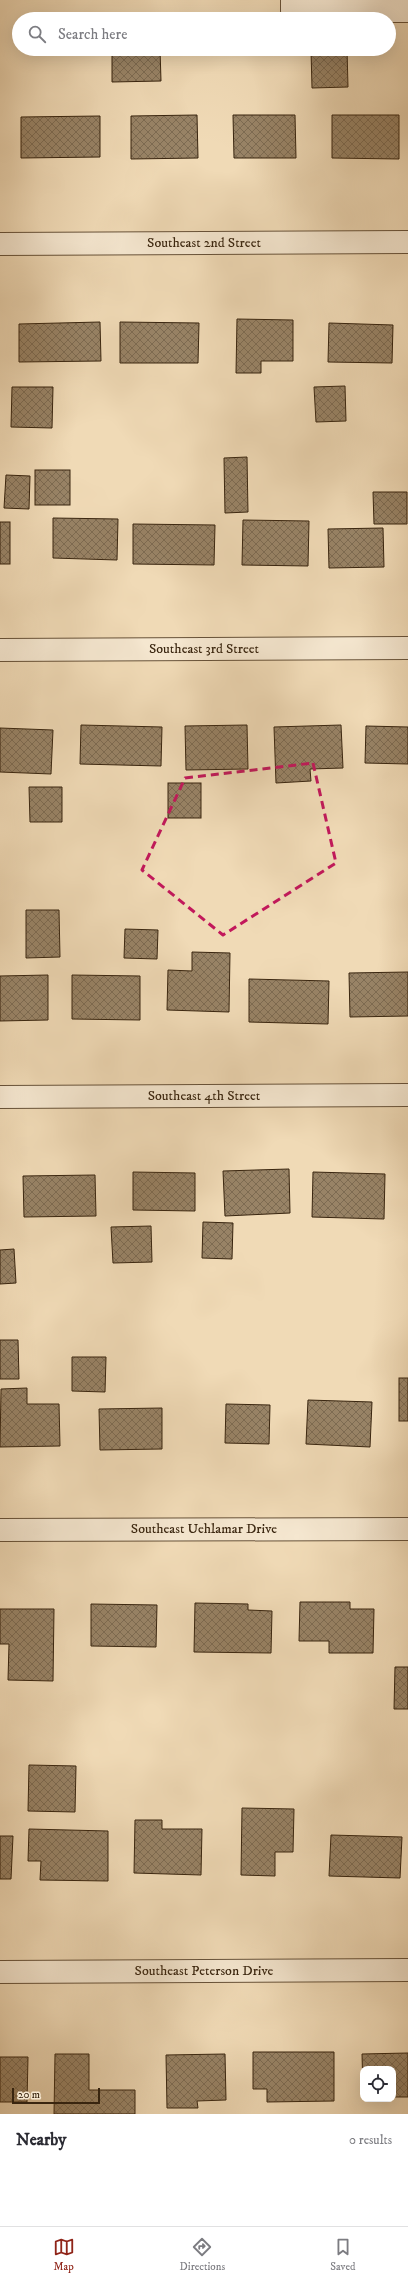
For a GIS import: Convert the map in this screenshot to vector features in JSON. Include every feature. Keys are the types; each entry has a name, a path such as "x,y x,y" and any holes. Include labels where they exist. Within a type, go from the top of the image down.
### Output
{"street":[{"path":"292,0 292,11 408,12"},
{"name":"Southeast 2nd Street","path":"0,244 408,242"},
{"name":"Southeast 3rd Street","path":"0,650 408,648"},
{"name":"Southeast 4th Street","path":"0,1098 408,1095"},
{"name":"Southeast Uehlamar Drive","path":"0,1530 408,1529"},
{"name":"Southeast Peterson Drive","path":"0,1972 408,1970"}],"highlighted area":[{"path":"313,763 336,863 223,935 142,870 185,778"}],"building":[{"path":"112,56 160,56 161,81 112,82"},
{"path":"311,56 347,56 348,87 312,88"},
{"path":"197,115 198,158 131,159 131,116"},
{"path":"233,115 295,115 296,158 234,158"},
{"path":"332,115 399,115 399,159 332,158"},
{"path":"100,116 100,157 21,158 21,117"},
{"path":"237,319 293,320 293,361 261,361 261,373 236,373"},
{"path":"100,322 101,361 19,362 19,324"},
{"path":"120,322 199,323 198,363 120,363"},
{"path":"329,323 393,325 392,363 328,362"},
{"path":"345,386 346,421 316,422 314,387"},
{"path":"12,387 53,387 52,428 11,427"},
{"path":"247,457 248,512 225,513 224,458"},
{"path":"35,470 70,470 70,505 35,505"},
{"path":"6,475 30,476 29,509 4,508"},
{"path":"373,492 407,492 407,524 374,524"},
{"path":"53,518 118,519 117,560 53,558"},
{"path":"243,520 309,521 308,566 242,565"},
{"path":"0,522 10,522 10,564 0,564"},
{"path":"133,524 215,525 214,565 133,564"},
{"path":"383,528 384,567 329,568 328,529"},
{"path":"81,725 162,727 161,766 80,764"},
{"path":"247,725 248,769 186,770 185,726"},
{"path":"341,725 343,768 310,769 311,781 276,783 274,727"},
{"path":"366,726 408,727 408,764 365,763"},
{"path":"0,728 53,730 51,774 0,772"},
{"path":"168,783 201,783 201,818 168,818"},
{"path":"29,787 62,787 62,822 30,822"},
{"path":"26,910 59,910 60,957 26,958"},
{"path":"125,929 158,930 157,959 124,958"},
{"path":"192,952 230,953 229,1012 167,1010 168,970 192,971"},
{"path":"408,972 408,1016 350,1017 349,973"},
{"path":"48,975 48,1020 0,1021 0,976"},
{"path":"72,975 140,976 140,1020 72,1019"},
{"path":"249,979 329,981 328,1024 249,1022"},
{"path":"289,1169 290,1213 225,1216 223,1171"},
{"path":"133,1172 195,1173 195,1211 133,1210"},
{"path":"313,1172 385,1174 384,1219 312,1217"},
{"path":"95,1175 96,1216 24,1217 23,1176"},
{"path":"203,1222 233,1223 232,1259 202,1258"},
{"path":"151,1226 152,1262 113,1263 111,1227"},
{"path":"14,1249 16,1283 0,1284 0,1250"},
{"path":"0,1340 18,1340 19,1379 0,1379"},
{"path":"72,1357 106,1357 105,1392 72,1391"},
{"path":"399,1378 408,1378 408,1421 399,1421"},
{"path":"27,1388 27,1404 59,1404 60,1446 0,1447 1,1389"},
{"path":"308,1400 372,1402 370,1447 306,1444"},
{"path":"226,1404 270,1405 269,1444 225,1443"},
{"path":"162,1408 162,1449 100,1450 99,1409"},
{"path":"300,1602 350,1602 350,1609 374,1609 373,1653 329,1653 329,1641 299,1641"},
{"path":"195,1603 248,1604 248,1610 272,1611 271,1653 194,1652"},
{"path":"91,1604 157,1605 156,1647 91,1646"},
{"path":"0,1609 54,1609 53,1681 8,1680 9,1644 0,1644"},
{"path":"395,1667 408,1667 408,1709 394,1709"},
{"path":"29,1765 76,1766 75,1812 28,1811"},
{"path":"242,1808 294,1809 293,1852 275,1852 275,1876 241,1875"},
{"path":"135,1820 162,1820 162,1829 202,1829 201,1875 134,1873"},
{"path":"29,1829 108,1831 108,1881 40,1880 41,1861 28,1861"},
{"path":"331,1835 402,1837 400,1878 329,1876"},
{"path":"0,1836 13,1836 11,1879 0,1879"},
{"path":"253,2052 334,2052 334,2101 267,2102 267,2089 253,2089"},
{"path":"408,2053 408,2097 396,2097 396,2066 362,2066 362,2054"},
{"path":"55,2054 89,2054 89,2090 135,2090 135,2114 54,2114"},
{"path":"225,2054 226,2100 197,2101 198,2108 167,2108 166,2055"},
{"path":"0,2057 28,2057 27,2102 0,2102"}]}
